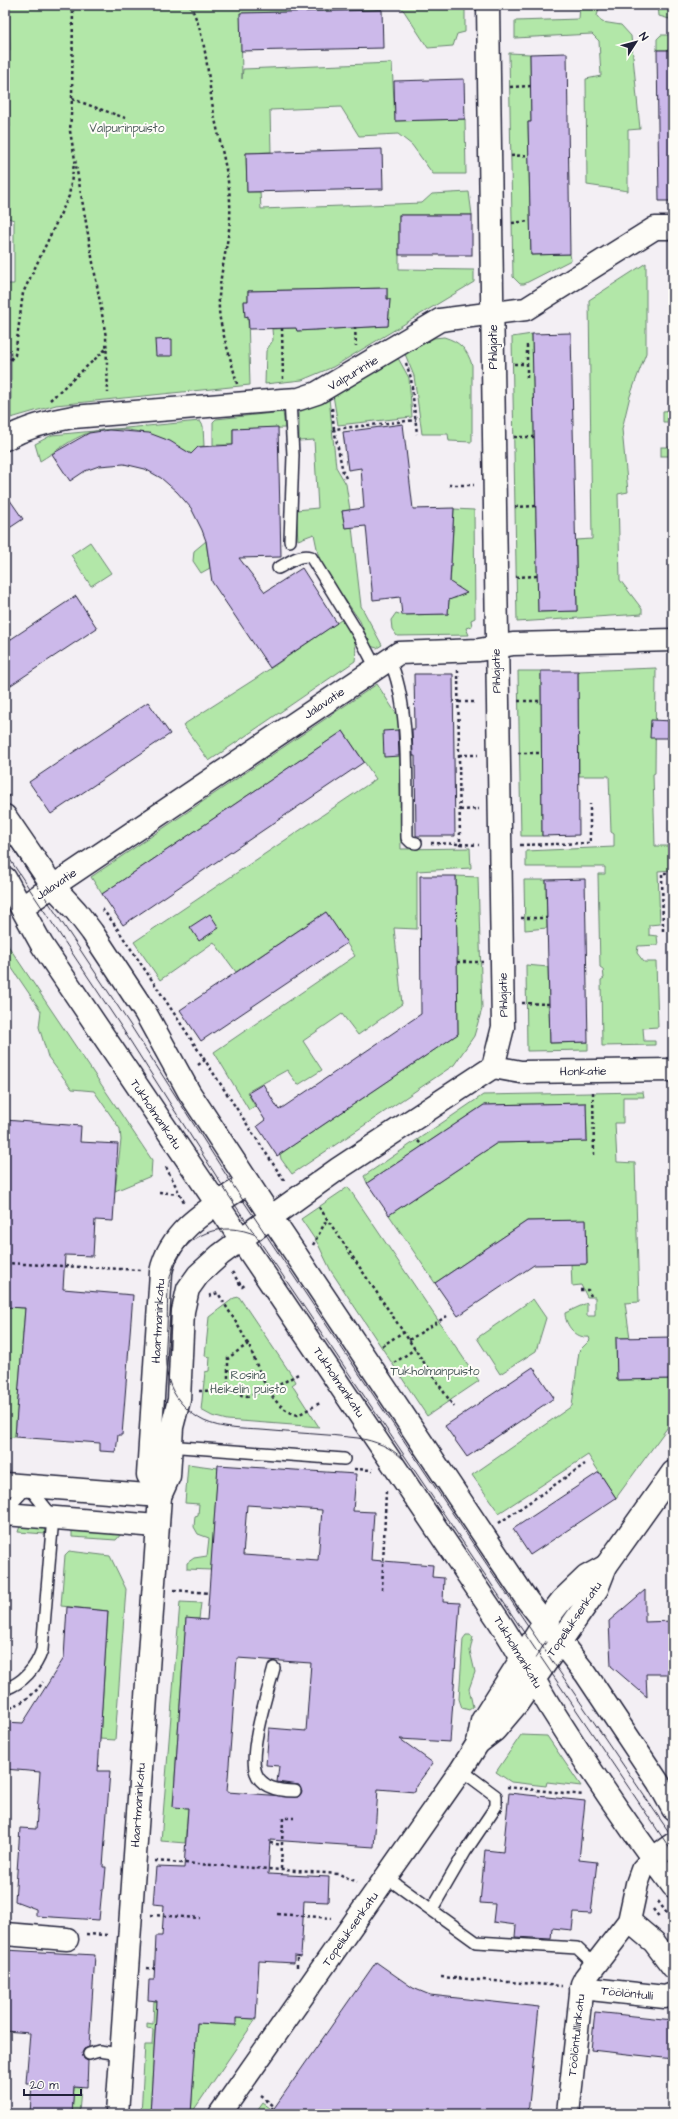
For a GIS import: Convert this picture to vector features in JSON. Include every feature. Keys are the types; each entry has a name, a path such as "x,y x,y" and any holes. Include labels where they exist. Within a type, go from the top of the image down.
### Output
{"main road":[{"name":"Pihlajatie","path":"488,5 496,647 504,1027 493,1067"},
{"name":"Valpurintie","path":"5,439 23,429 41,423 74,417 287,393 323,391 440,320 526,310 664,228"},
{"name":"Jalavatie","path":"22,907 399,653 479,650 512,644 673,640"},
{"path":"5,816 53,886 76,911 88,927 145,1012 190,1092 248,1183 544,1624 586,1674 658,1782 673,1808"},
{"name":"Tukholmankatu","path":"5,878 42,945 522,1656 550,1705 652,1859 673,1886"},
{"name":"Honkatie","path":"493,1067 521,1072 673,1070"},
{"path":"271,1217 332,1174 493,1067"},
{"name":"Haartmaninkatu","path":"160,1496 148,1475 161,1272 167,1251 182,1231 217,1204 248,1183"},
{"name":"Haartmaninkatu","path":"117,2114 157,1526 160,1496 169,1476 172,1427 179,1400 183,1311 188,1289 200,1273 241,1239 271,1217"},
{"name":"Topeliuksenkatu","path":"220,2114 461,1770 478,1743 495,1730 509,1714 560,1642 597,1589 606,1566 673,1472"},
{"path":"5,1484 160,1496"},
{"path":"5,1514 157,1526"},
{"name":"Topeliuksenkatu","path":"478,1743 482,1721 522,1656 544,1624 562,1600 586,1577 606,1566"},
{"name":"Töölöntullinkatu","path":"568,2114 581,1988 585,1978 629,1921 642,1870 652,1859 673,1844"},
{"path":"629,1921 654,1942 673,1968"},
{"path":"5,1934 67,1939"},
{"name":"Töölöntulli","path":"581,1988 665,1997 673,1994"}],"lane":[{"path":"287,393 293,455 290,541"},
{"path":"278,568 301,557 311,557 357,632 383,664 394,669 401,694 406,762 406,838 411,842 416,843"},
{"path":"150,1445 344,1459"},
{"path":"5,1511 28,1486 53,1517 42,1650 35,1667 14,1686 5,1689"},
{"path":"274,1668 258,1731 254,1763 256,1775 266,1785 279,1791 295,1791"},
{"path":"432,1910 465,1852 496,1806 496,1796 461,1770"},
{"path":"386,1877 476,1942 577,1948 595,1965"},
{"path":"89,2054 98,2051 120,2054"}],"path":[{"path":"74,5 70,130 74,161 93,261 106,349 109,396"},
{"path":"190,5 196,17 206,51 214,112 230,190 230,220 224,260 220,318 238,390"},
{"path":"505,87 530,86"},
{"path":"72,100 128,119"},
{"path":"506,157 529,155"},
{"path":"6,364 15,355 23,293 69,196 74,161"},
{"path":"507,223 530,221"},
{"path":"355,327 356,348"},
{"path":"282,328 287,393"},
{"path":"527,345 527,380"},
{"path":"46,403 106,349"},
{"path":"403,358 411,378 417,434"},
{"path":"333,417 334,429 346,478"},
{"path":"334,429 416,420"},
{"path":"510,437 534,437"},
{"path":"449,485 477,485"},
{"path":"511,508 536,506"},
{"path":"519,577 537,576"},
{"path":"451,670 458,670 460,844"},
{"path":"513,701 541,700"},
{"path":"459,702 480,702"},
{"path":"514,752 542,753"},
{"path":"459,755 480,755"},
{"path":"516,845 590,843 590,804"},
{"path":"460,810 481,809"},
{"path":"416,843 481,845"},
{"path":"663,931 662,873 673,873"},
{"path":"518,918 547,918"},
{"path":"457,962 484,962"},
{"path":"521,1004 549,1004"},
{"path":"198,1065 205,1060"},
{"path":"593,1089 594,1155"},
{"path":"159,1192 178,1194"},
{"path":"317,1203 454,1407"},
{"path":"312,1246 327,1219"},
{"path":"5,1263 161,1272"},
{"path":"237,1279 242,1287"},
{"path":"580,1290 588,1290 591,1296"},
{"path":"218,1293 248,1344 267,1389 276,1401 292,1413 303,1414 320,1403"},
{"path":"409,1340 447,1316"},
{"path":"376,1349 403,1332"},
{"path":"228,1390 228,1358 248,1344"},
{"path":"388,1367 415,1349"},
{"path":"198,1391 228,1390 248,1396 286,1382 300,1373"},
{"path":"496,1526 585,1464"},
{"path":"382,1590 386,1486"},
{"path":"174,1590 209,1593"},
{"path":"517,1788 585,1795"},
{"path":"280,1869 283,1818 294,1818"},
{"path":"270,1844 282,1844"},
{"path":"153,1861 339,1874 357,1882"},
{"path":"657,1900 673,1922 667,1927"},
{"path":"277,1914 332,1918"},
{"path":"150,1915 200,1918"},
{"path":"98,1935 107,1935"},
{"path":"296,1968 297,1956"},
{"path":"147,1968 154,1969"},
{"path":"440,1976 581,1988"},
{"path":"260,2096 274,2106 268,2114"}],"green space":[{"name":"Valpurinpuisto","path":"9,5 365,5 382,10 241,13 242,79 243,69 392,63 395,121 465,119 466,174 433,174 412,145 398,134 359,136 341,107 270,110 271,152 246,153 247,192 260,192 261,209 422,203 432,194 469,192 472,215 399,215 399,269 474,270 474,282 333,367 302,380 265,384 266,351 273,340 272,329 296,328 297,331 388,326 390,299 387,299 387,288 248,291 248,301 244,302 245,316 248,316 250,385 56,405 11,418 11,351 5,350 5,284 14,284 14,220 5,217 5,128 10,127 9,90 5,90 5,52 10,51"},
{"path":"398,5 465,5 465,32 457,34 453,46 428,48 404,11"},
{"path":"580,5 600,5 597,16 602,22 621,25 631,36 640,129 628,130 628,191 587,185 586,79 601,76 599,41 592,34 515,38 515,21 579,19"},
{"path":"658,5 673,5 673,20 659,16"},
{"path":"661,35 673,35 673,50 657,50 657,39"},
{"path":"509,53 530,54 531,122 528,122 531,255 570,254 571,260 524,284 520,284 513,277"},
{"path":"646,263 646,353 630,396 622,429 628,492 618,494 620,580 642,609 642,614 517,622 512,337 532,334 538,612 577,611 576,540 592,539 589,300"},
{"path":"444,337 459,344 465,350 472,365 472,442 449,441 448,434 422,434 414,376 405,354 434,338"},
{"path":"398,358 409,378 412,417 338,425 333,395"},
{"path":"329,398 336,467 346,484 350,510 342,511 345,528 352,527 361,606 382,645 377,648 370,646 360,621 324,569 319,558 314,534 298,540 296,510 318,508 314,440 299,441 299,412 300,410"},
{"path":"673,410 673,422 663,422 663,411"},
{"path":"283,412 285,428 233,429 233,445 213,445 213,422 216,419"},
{"path":"200,421 203,426 204,446 198,447 191,454 179,447 155,437 128,430 112,429"},
{"path":"99,431 88,433 75,439 40,461 35,444 52,435"},
{"path":"661,447 673,447 673,456 661,456"},
{"path":"454,509 474,510 475,618 471,620 472,626 466,628 469,635 397,636 392,629 391,620 396,613 402,615 448,614 449,598 456,598 460,595 459,587 450,586"},
{"path":"206,541 210,568 201,573 193,561 194,551"},
{"path":"90,542 111,573 91,586 71,555"},
{"path":"341,620 346,623 354,638 356,649 355,661 209,761 183,725 255,679"},
{"path":"656,668 655,773 653,774 655,846 673,846 673,870 658,871 660,924 649,925 649,935 657,936 658,945 638,946 637,953 644,962 656,962 658,1027 643,1028 644,1041 655,1041 655,1045 602,1046 601,980 604,978 603,969 600,967 598,874 605,874 605,867 526,867 526,851 614,847 614,834 611,832 609,776 579,776 578,671"},
{"path":"518,671 541,671 542,836 521,836"},
{"path":"377,684 399,718 401,849 470,848 471,868 417,871 417,929 394,928 402,1004 358,1035 342,1014 303,1041 322,1070 298,1085 287,1070 247,1092 255,1106 249,1110 214,1052 355,956 326,912 236,972 214,942 160,980 134,942 376,779 343,731 102,894 91,877"},
{"path":"456,876 478,877 482,1009 474,1036 454,1065 292,1174 281,1159 280,1154 458,1034"},
{"path":"524,880 546,880 547,928 525,930"},
{"path":"5,941 152,1160 151,1176 115,1191 121,1140 120,1129 94,1091 72,1089 48,1057 39,1027 41,1011 5,958"},
{"path":"526,965 548,967 550,1043 588,1042 588,1050 527,1051"},
{"path":"643,1092 644,1097 623,1097 623,1123 615,1123 617,1162 635,1163 639,1302 625,1303 630,1338 616,1338 617,1380 673,1379 673,1420 616,1498 588,1455 499,1513 472,1475 572,1406 579,1351 590,1340 589,1337 580,1336 572,1330 565,1318 565,1313 587,1303 587,1316 595,1316 595,1297 587,1297 581,1285 572,1286 571,1264 587,1264 586,1221 527,1221 435,1283 389,1215 497,1143 587,1141 586,1103 484,1105 367,1183 364,1176 483,1095"},
{"name":"Tukholmanpuisto","path":"348,1187 479,1381 427,1416 331,1271 318,1244 301,1219"},
{"name":"Rosina Heikelin puisto","path":"239,1297 295,1380 296,1382 292,1385 319,1427 227,1420 212,1416 201,1410 205,1372 209,1371 210,1357 205,1356 209,1317 234,1298"},
{"path":"533,1299 546,1318 536,1351 500,1374 477,1338"},
{"path":"5,1307 25,1308 15,1437 5,1438"},
{"path":"188,1464 218,1468 211,1570 187,1569 187,1563 194,1558 207,1556 209,1538 198,1534 194,1527 195,1516 198,1515 199,1504 185,1503"},
{"path":"20,1526 44,1528 45,1534 18,1532"},
{"path":"72,1530 122,1533 116,1540 72,1537"},
{"path":"69,1551 110,1556 126,1589 115,1740 100,1739 108,1611 61,1606 65,1555"},
{"path":"180,1602 201,1603 199,1619 186,1619 173,1806 188,1808 185,1843 161,1841"},
{"path":"466,1635 473,1637 470,1651 475,1672 469,1689 473,1707 469,1710 462,1708 459,1699 463,1639"},
{"path":"521,1735 547,1736 581,1786 547,1782 546,1786 511,1782 496,1772"},
{"path":"154,2001 157,2001 150,2114 141,2114 145,2045 152,2045 153,2029 147,2028 147,2023 153,2024"},
{"path":"236,2018 256,2019 191,2114 197,2023 235,2025"},
{"path":"74,2086 81,2087 79,2114 72,2114"},
{"path":"263,2103 270,2108 266,2114 255,2114"}],"building":[{"path":"382,10 383,48 241,51 240,13"},
{"path":"657,50 673,50 673,201 659,201"},
{"path":"567,53 570,254 531,255 528,122 531,122 530,54"},
{"path":"464,79 465,119 395,121 394,81"},
{"path":"382,149 383,189 247,192 246,153"},
{"path":"399,215 472,215 472,255 399,255"},
{"path":"387,288 387,299 390,299 388,326 297,331 296,328 249,329 248,316 245,317 244,301 248,301 248,291"},
{"path":"571,333 577,611 538,612 532,334"},
{"path":"172,339 172,356 156,356 155,340"},
{"path":"403,424 413,509 454,508 450,582 467,593 449,600 448,614 402,615 400,597 373,600 366,526 345,528 342,511 364,508 361,468 348,470 343,432"},
{"path":"278,427 281,557 239,558 265,592 302,568 337,623 270,668 212,582 206,541 202,530 191,508 177,492 161,478 145,469 124,464 99,466 85,471 70,481 52,454 89,433 109,430 149,433 170,441 191,454 198,447 233,445 233,429"},
{"path":"5,493 23,519 5,531"},
{"path":"76,596 97,628 5,689 5,643"},
{"path":"541,671 578,671 579,835 542,836"},
{"path":"414,674 453,674 455,836 416,836 415,756 413,756 412,729 415,729"},
{"path":"148,702 170,734 51,814 29,782"},
{"path":"651,720 673,721 673,738 650,738"},
{"path":"398,730 399,756 384,757 383,731"},
{"path":"343,731 364,762 123,925 102,894"},
{"path":"420,876 456,876 458,1034 277,1156 257,1126 265,1120 248,1093 263,1084 279,1110 421,1014"},
{"path":"585,879 588,1042 550,1043 546,880"},
{"path":"326,912 347,943 201,1041 180,1010"},
{"path":"210,914 219,928 199,941 190,927"},
{"path":"586,1103 587,1141 497,1143 389,1215 367,1183 484,1105"},
{"path":"5,1120 81,1126 80,1142 118,1144 113,1221 95,1220 93,1256 65,1255 63,1289 133,1295 122,1435 118,1435 116,1452 100,1451 100,1443 15,1437 25,1308 5,1307"},
{"path":"586,1220 587,1264 534,1265 458,1316 435,1283 527,1221"},
{"path":"673,1337 673,1379 617,1380 616,1338"},
{"path":"533,1367 554,1398 467,1457 445,1426"},
{"path":"218,1465 356,1474 353,1511 374,1512 371,1560 433,1565 432,1577 444,1578 443,1602 460,1603 450,1742 400,1739 433,1763 416,1786 415,1792 378,1789 374,1847 270,1840 268,1874 329,1877 328,1902 304,1901 301,1957 294,1956 294,1963 259,1961 256,2019 236,2018 236,2025 197,2023 191,2114 150,2114 157,2001 148,2000 149,1980 154,1980 156,1936 162,1936 164,1905 153,1904 156,1867 184,1868 188,1808 173,1807 186,1618 207,1620","holes":["247,1505 322,1510 318,1560 243,1555","237,1658 311,1663 306,1731 269,1728 266,1765 279,1766 277,1782 299,1785 302,1792 298,1797 227,1792"]},
{"path":"599,1472 616,1498 530,1555 513,1529"},
{"path":"645,1590 645,1622 673,1621 673,1674 646,1674 647,1697 611,1666 609,1621"},
{"path":"67,1607 108,1611 98,1771 110,1771 103,1867 106,1867 99,1920 36,1916 36,1909 15,1901 20,1828 36,1829 40,1772 5,1769 5,1722 23,1723 64,1658"},
{"path":"509,1793 585,1801 579,1860 597,1862 591,1914 574,1913 572,1930 552,1928 551,1939 515,1937 516,1925 493,1922 495,1904 480,1903 485,1850 503,1852"},
{"path":"5,1950 95,1955 89,2047 84,2049 82,2053 84,2059 88,2061 87,2087 74,2086 72,2114 30,2114 32,2083 26,2083 30,2033 5,2031"},
{"path":"376,1962 413,1988 430,1995 539,2007 528,2114 270,2114"},
{"path":"595,2012 673,2020 673,2059 591,2050"}],"tram line":[{"path":"5,837 129,1023 230,1181 516,1608 673,1838"},
{"path":"5,852 122,1028 229,1196 673,1853"},
{"path":"256,1235 231,1229 206,1233 195,1239 178,1257 172,1270 169,1284 166,1357 168,1380 177,1397 184,1407 194,1415 204,1421 218,1426 358,1438 382,1445 403,1459"}]}
